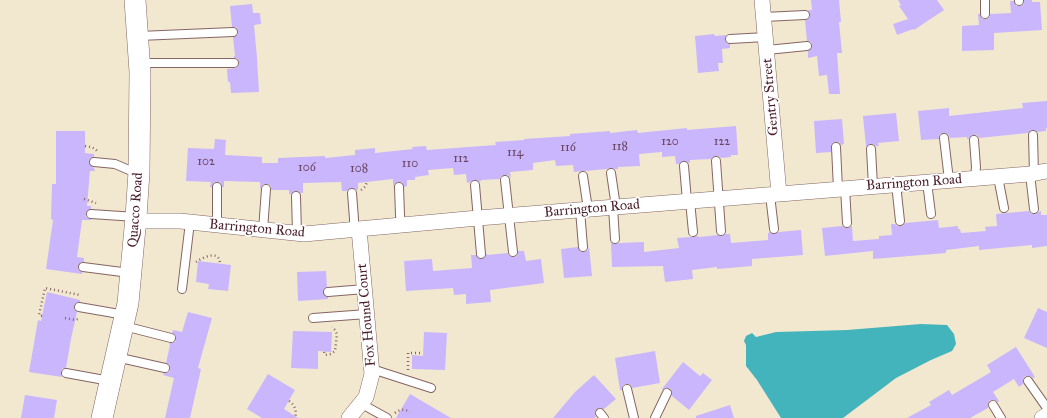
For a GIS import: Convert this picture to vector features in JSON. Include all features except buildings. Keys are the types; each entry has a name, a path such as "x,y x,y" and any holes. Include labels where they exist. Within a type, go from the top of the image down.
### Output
{"street":[{"name":"Quacco Road","path":"102,418 128,303 136,219 139,170 140,63 135,0"},
{"name":"Gentry Street","path":"762,0 766,43 774,194"},
{"name":"Barrington Road","path":"136,219 190,222 304,234 478,218 1037,173"},
{"name":"Fox Hound Court","path":"349,418 366,396 372,374 365,289 356,229"},
{"path":"1042,418 1047,415"}],"lane":[{"path":"985,0 985,14"},
{"path":"764,16 805,15"},
{"path":"138,36 233,32"},
{"path":"730,39 807,46"},
{"path":"140,63 234,63"},
{"path":"1033,134 1037,173 1034,209"},
{"path":"944,138 949,180"},
{"path":"974,140 976,167 975,178"},
{"path":"836,146 847,223"},
{"path":"871,149 873,186"},
{"path":"716,161 721,231"},
{"path":"94,162 115,164 129,170 139,170"},
{"path":"684,166 693,232"},
{"path":"611,173 615,239"},
{"path":"583,176 583,247"},
{"path":"998,177 1004,208"},
{"path":"506,180 513,252"},
{"path":"927,182 931,214"},
{"path":"896,184 900,221"},
{"path":"475,185 481,254"},
{"path":"217,187 217,225"},
{"path":"399,187 401,225"},
{"path":"263,230 266,189"},
{"path":"352,193 356,229"},
{"path":"774,194 774,229"},
{"path":"296,196 297,233"},
{"path":"91,214 136,219"},
{"path":"182,289 190,222"},
{"path":"83,267 131,273"},
{"path":"328,292 365,289"},
{"path":"80,307 124,320 171,338"},
{"path":"313,318 367,314"},
{"path":"116,357 165,368"},
{"path":"372,369 431,388"},
{"path":"66,373 111,381"},
{"path":"1028,381 1047,408"},
{"path":"627,389 634,418"},
{"path":"655,418 667,392"},
{"path":"360,404 387,418"},
{"path":"992,405 1001,418"}],"path":[{"path":"185,267 191,266 201,259 213,255 217,256 220,263"},
{"path":"42,316 39,315 45,288 85,296 80,307"},
{"path":"324,352 325,355 331,354 335,351 337,334 332,326 331,316"},
{"path":"408,381 408,353 423,353"},
{"path":"289,401 296,409 295,418"},
{"path":"392,418 396,412 401,409 410,412"}],"water":[{"path":"921,324 947,325 954,334 956,344 952,351 896,378 843,418 781,418 757,380 746,366 746,345 744,341 746,336 752,333 756,337 776,332 847,330"}]}
